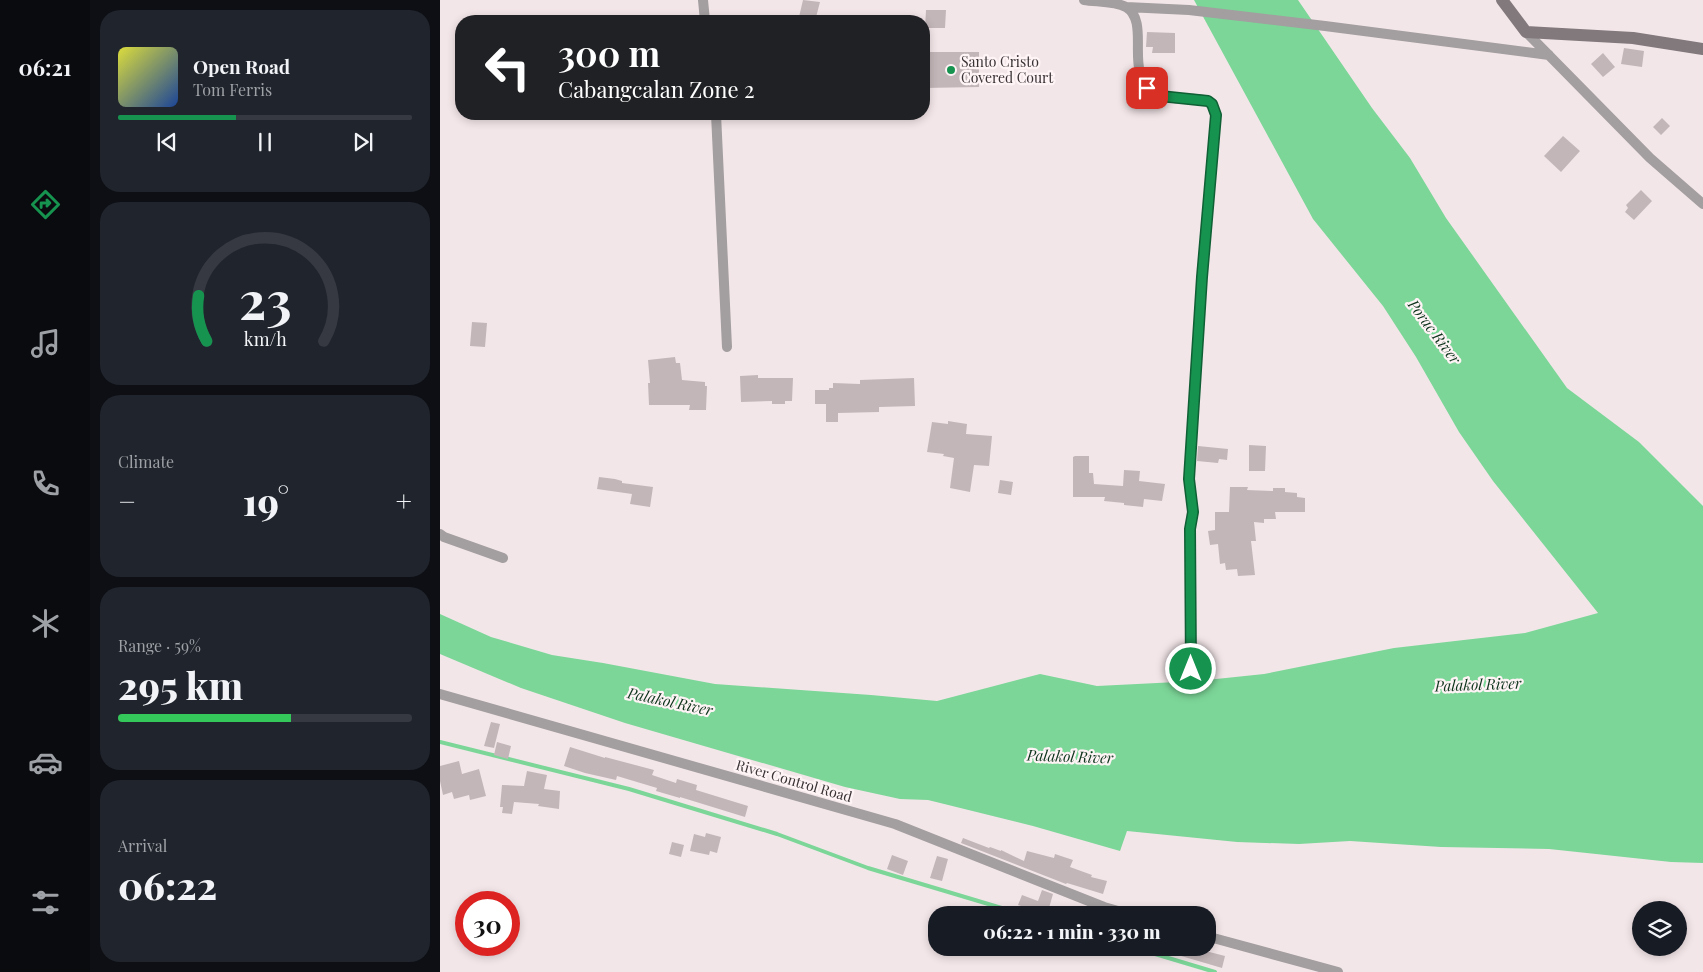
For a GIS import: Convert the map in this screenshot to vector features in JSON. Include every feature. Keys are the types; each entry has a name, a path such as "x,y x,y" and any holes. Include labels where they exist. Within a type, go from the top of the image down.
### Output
{"street":[{"path":"703,0 704,15"},
{"path":"1084,0 1126,7 1189,10 1325,26 1549,55"},
{"path":"1502,0 1526,32 1650,158 1703,204"},
{"path":"1126,7 1134,15 1137,24 1136,50 1139,68 1147,88 1160,96 1208,101 1212,104 1216,115 1202,277 1189,479 1193,512 1190,529 1191,669"},
{"path":"1526,32 1633,38 1703,49"},
{"path":"716,120 727,346"},
{"path":"440,534 504,558"},
{"name":"River Control Road","path":"440,694 895,824 1101,906"},
{"path":"1216,939 1338,972"}],"water":[{"path":"1194,0 1298,0 1372,108 1410,158 1446,218 1567,388 1639,442 1703,506 1703,863 1671,862 1549,849 1441,847 1350,841 1299,844 1237,842 1127,831 1120,851 1033,826 928,800 900,799 845,787 625,723 521,688 440,654 440,614 491,637 552,655 715,684 937,701 1040,674 1097,686 1197,681 1264,674 1394,648 1525,633 1598,613 1493,481 1459,432 1416,357 1383,306 1313,219"}],"building":[{"path":"803,0 820,2 817,15 799,15"},
{"path":"926,10 946,10 945,28 930,28 930,15 926,15"},
{"path":"1147,32 1175,33 1175,53 1152,53 1153,47 1146,47"},
{"path":"1624,48 1644,51 1642,67 1621,64"},
{"name":"Santo Cristo Covered Court","path":"930,52 979,52 979,87 930,88"},
{"path":"1603,53 1615,67 1603,77 1591,64"},
{"path":"1662,118 1670,126 1661,135 1653,127"},
{"path":"1563,136 1580,151 1561,172 1544,156"},
{"path":"1641,190 1652,201 1634,220 1625,212 1628,208 1626,205"},
{"path":"472,322 487,323 485,347 470,346"},
{"path":"675,357 676,363 680,363 682,380 705,382 705,386 707,386 706,410 689,410 690,405 649,405 648,360"},
{"path":"758,375 758,378 793,378 792,401 785,401 785,404 772,404 772,401 741,402 740,376"},
{"path":"914,378 915,406 879,407 879,412 838,413 838,422 826,422 826,404 815,404 815,390 829,390 829,388 833,388 833,383 860,384 860,380"},
{"path":"948,421 967,424 966,434 992,436 989,466 974,465 970,492 950,488 954,458 943,456 944,454 927,452 932,422 948,424"},
{"path":"1249,445 1266,446 1265,471 1249,471"},
{"path":"1198,446 1228,449 1227,460 1219,459 1218,463 1197,461"},
{"path":"1089,456 1089,473 1093,473 1094,484 1123,486 1124,470 1140,471 1139,481 1165,484 1162,501 1144,499 1143,507 1104,501 1105,497 1073,497 1073,457"},
{"path":"599,477 615,479 622,481 622,483 653,487 650,507 630,504 632,494 597,489"},
{"path":"1000,480 1013,482 1011,495 998,493"},
{"path":"1230,487 1248,487 1247,490 1273,491 1273,488 1285,488 1285,492 1297,493 1297,497 1305,498 1305,512 1275,512 1276,519 1264,519 1264,523 1254,522 1256,541 1251,541 1255,575 1238,576 1237,569 1226,570 1225,563 1220,564 1218,544 1210,545 1208,531 1215,530 1215,512 1229,512"},
{"path":"491,722 500,724 494,748 484,746"},
{"path":"497,742 511,746 508,759 494,755"},
{"path":"570,747 654,770 652,775 676,783 677,779 697,785 696,790 748,806 745,817 656,791 657,788 617,776 616,780 564,766"},
{"path":"459,761 462,774 479,769 486,796 470,800 469,795 454,799 452,792 443,795 440,781 440,766"},
{"path":"527,771 547,775 544,789 560,791 559,809 538,806 539,804 514,802 512,814 502,813 503,807 500,807 502,785 524,786"},
{"path":"706,833 721,837 717,853 710,851 709,855 690,851 694,834 705,837"},
{"path":"963,838 989,848 1001,850 1024,861 1027,851 1054,858 1055,854 1073,860 1070,867 1092,875 1091,877 1107,881 1103,894 1066,884 961,843"},
{"path":"672,842 684,845 681,857 669,854"},
{"path":"892,855 908,861 903,875 887,869"},
{"path":"937,856 948,859 942,881 930,878"},
{"path":"1042,890 1053,894 1050,906 1018,905 1022,895 1038,901"},
{"path":"1216,954 1225,956 1222,968 1181,956 1216,956"}],"waterway":[{"path":"440,742 629,789 777,834 868,868 995,906"},
{"path":"1162,956 1215,972"}],"place":[{"name":"Santo Cristo Covered Court","path":"951,70"}],"route":[{"path":"1147,88 1160,96 1208,101 1212,104 1216,115 1202,277 1189,479 1193,512 1190,529 1191,669"}],"water label":[{"name":"Porac River","path":"1434,332"},
{"name":"Palakol River","path":"1478,685"},
{"name":"Palakol River","path":"670,702"},
{"name":"Palakol River","path":"1070,757"}]}
